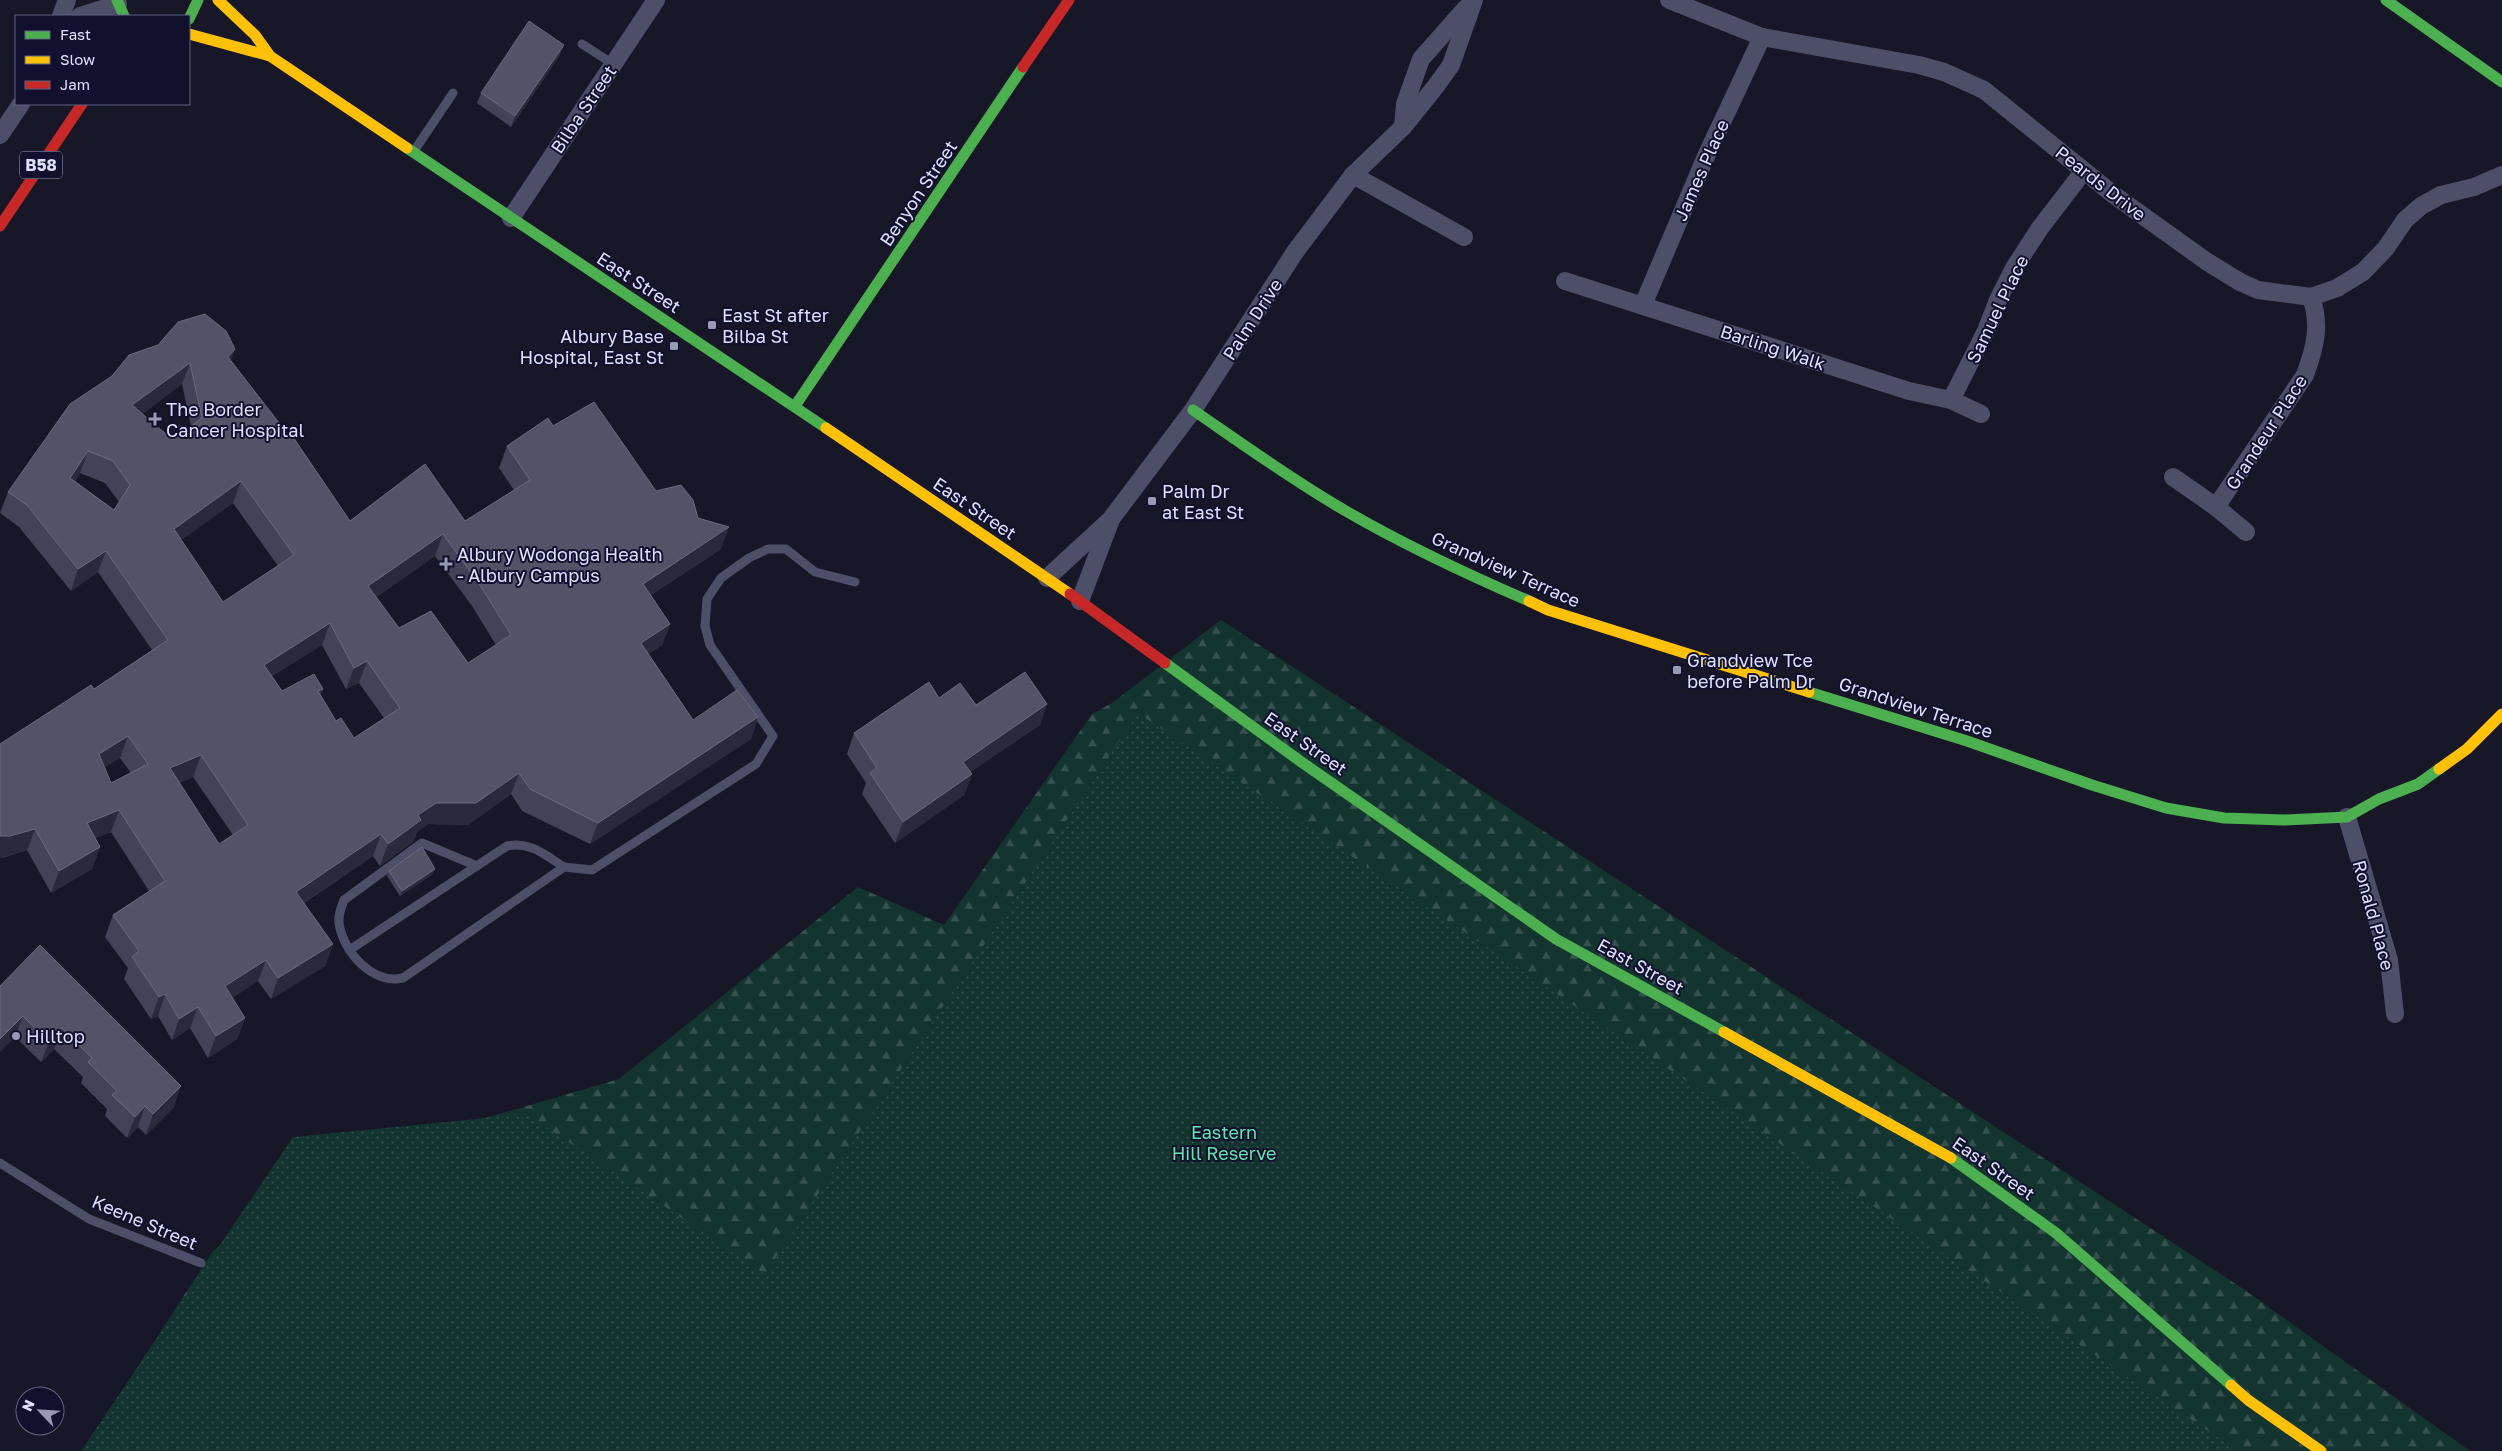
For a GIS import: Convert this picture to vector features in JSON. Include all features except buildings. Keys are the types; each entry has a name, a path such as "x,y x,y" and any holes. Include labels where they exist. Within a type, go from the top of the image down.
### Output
{"main road":[{"path":"190,18 198,0"},
{"name":"East Street","path":"218,0 255,35 270,56"},
{"name":"Benyon Street","path":"795,406 1070,0"},
{"path":"2386,0 2502,82"},
{"name":"East Street","path":"190,34 270,56 412,153 795,406 1080,600 1300,761 1556,939 1948,1156 2056,1233 2248,1400 2321,1451"},
{"name":"B58","path":"0,226 81,105"},
{"name":"Grandview Terrace","path":"1193,410 1311,490 1370,524 1488,584 1548,610 1967,741 2092,785 2166,808 2224,818 2284,820 2347,816 2379,799 2418,784 2467,749 2502,714"}],"street":[{"path":"61,15 67,0"},
{"name":"Bilba Street","path":"510,218 656,0"},
{"name":"Palm Drive","path":"1047,578 1111,519 1193,410 1295,252 1353,174 1402,127 1451,65 1473,0"},
{"name":"Palm Drive","path":"1402,127 1405,104 1421,59 1437,38 1457,21 1473,0"},
{"name":"Peards Drive","path":"1669,0 1762,36 1919,65 1958,77 1999,100 2083,172 2206,261 2240,282 2258,290 2311,297 2337,288 2363,272 2386,248 2405,220 2421,206 2441,195 2474,187 2502,175"},
{"path":"84,15 118,7"},
{"name":"James Place","path":"1642,305 1707,154 1762,36"},
{"path":"0,135 21,105"},
{"name":"Samuel Place","path":"1951,400 1986,331 1998,300 2014,268 2040,228 2083,172"},
{"path":"1353,174 1464,236"},
{"name":"Barling Walk","path":"1564,281 1909,391 1951,400 1981,414"},
{"name":"Grandeur Place","path":"2216,507 2305,375 2313,353 2317,332 2316,311 2311,297"},
{"name":"Grandeur Place","path":"2173,477 2216,507 2246,532"},
{"name":"Palm Drive","path":"1080,600 1111,519"},
{"name":"Ronald Place","path":"2347,816 2389,960 2395,1014"}],"lane":[{"path":"582,44 613,64"},
{"path":"412,153 452,93"},
{"path":"351,949 507,846 518,844 533,847 564,867 592,870 756,764 773,736 710,645 705,626 707,599 721,578 749,558 768,549 781,548 791,552 815,572 855,582"},
{"path":"477,866 422,844 344,900 339,922 351,949 363,966 370,972 393,980 403,978 564,867"},
{"name":"Keene Street","path":"0,1163 89,1219 201,1263"}],"green space":[{"name":"Eastern Hill Reserve","path":"1221,620 2239,1286 2470,1451 83,1451 213,1251 311,1169 619,1079 858,887 944,925 1092,714 1112,703"},
{"name":"Eastern Hill Reserve","path":"1138,713 2238,1451 81,1451 293,1137 527,1114 765,1274"}],"traffic: fast":[{"path":"117,0 124,15"},
{"path":"190,17 198,0"},
{"path":"2386,0 2502,82"},
{"path":"795,406 1023,67"},
{"path":"407,148 826,428"},
{"path":"1193,410 1301,484 1339,507 1432,557 1529,601"},
{"path":"1165,663 1300,761 1556,939 1724,1032"},
{"path":"1809,692 1967,741 2092,785 2166,808 2224,818 2284,820 2347,817 2379,799 2418,784 2439,769"},
{"path":"1951,1158 2056,1233 2231,1385"}],"traffic: slow":[{"path":"218,0 255,35 270,56 407,148"},
{"path":"190,34 270,56"},
{"path":"826,428 1070,594"},
{"path":"1529,601 1548,610 1809,692"},
{"path":"2439,769 2467,749 2502,714"},
{"path":"1724,1032 1951,1158"},
{"path":"2231,1385 2248,1400 2321,1451"}],"traffic: jam":[{"path":"1023,67 1069,0"},
{"path":"0,226 81,105"},
{"path":"1070,594 1165,663"}],"place":[{"name":"East St after Bilba St","path":"712,325"},
{"name":"Albury Base Hospital, East St","path":"674,346"},
{"name":"The Border Cancer Hospital","path":"155,419"},
{"name":"Palm Dr at East St","path":"1152,501"},
{"name":"Albury Wodonga Health - Albury Campus","path":"446,564"},
{"name":"Grandview Tce before Palm Dr","path":"1677,670"},
{"name":"Hilltop","path":"16,1036"}]}
